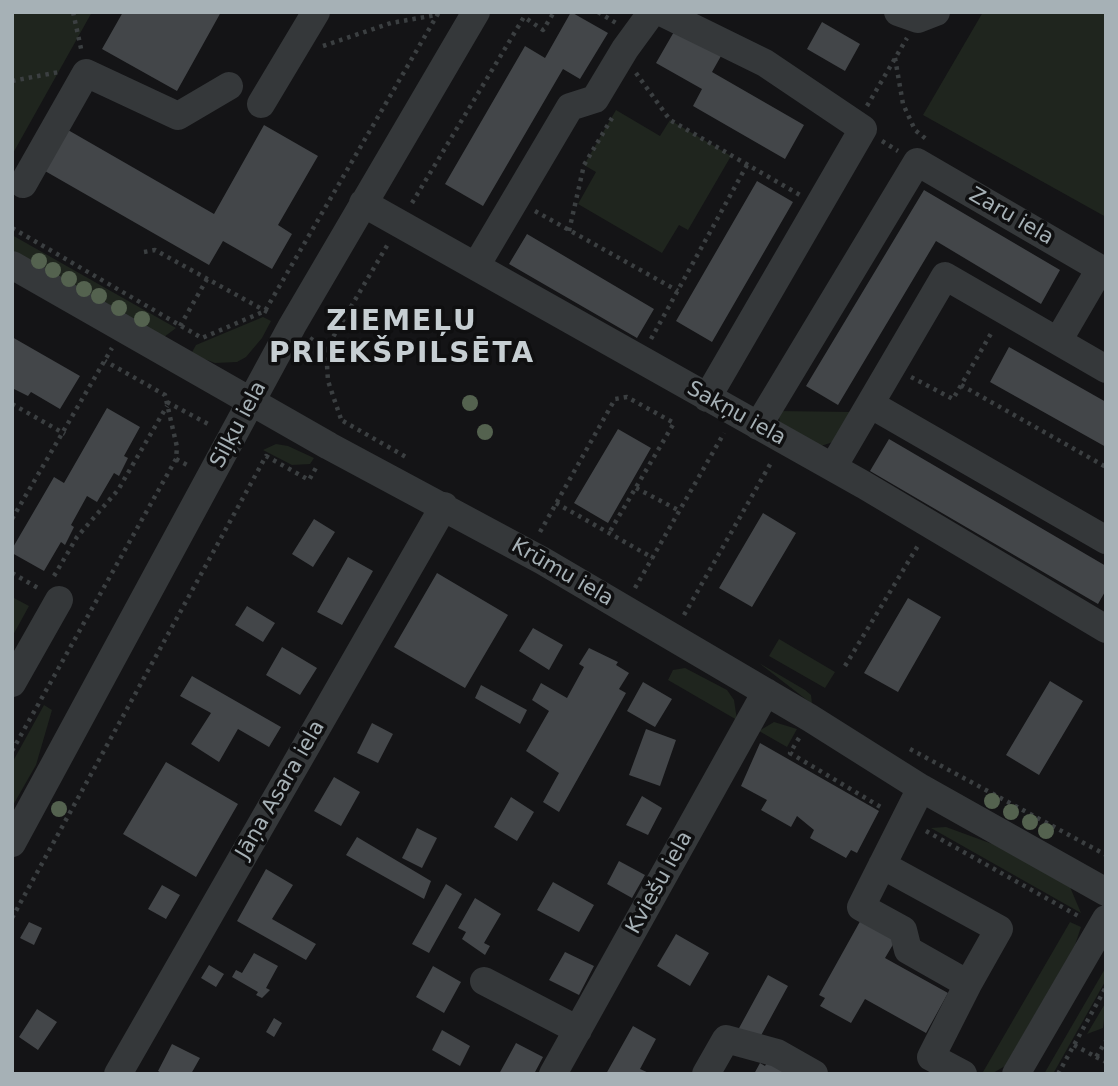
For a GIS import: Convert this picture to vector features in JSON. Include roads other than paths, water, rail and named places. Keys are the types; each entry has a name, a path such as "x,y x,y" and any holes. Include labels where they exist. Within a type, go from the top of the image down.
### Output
{"street":[{"path":"261,104 316,12"},
{"name":"Siļķu iela","path":"12,843 251,402 363,203 476,12"},
{"path":"476,266 570,107 595,99 625,48 652,12"},
{"path":"661,12 765,63 859,127 819,206 707,398"},
{"path":"23,184 86,73 178,116 229,86"},
{"name":"Zaru iela","path":"747,419 923,152 1103,270"},
{"name":"Sakņu iela","path":"363,203 833,467 1106,629"},
{"name":"Krūmu iela","path":"12,265 329,446 444,506 766,692 921,788 1106,892"},
{"path":"1058,341 1103,270"},
{"path":"833,467 945,276 1106,369"},
{"path":"870,404 1106,540"},
{"name":"Jāņa Asara iela","path":"118,1074 444,506"},
{"path":"12,683 55,590"},
{"name":"Kviešu iela","path":"554,1074 766,692"},
{"path":"921,788 861,906 903,930 908,950 968,984"},
{"path":"882,865 999,929 931,1057 963,1074"},
{"path":"1016,1074 1106,919"},
{"path":"484,981 578,1030"},
{"path":"706,1074 726,1039 777,1054 814,1074"}],"district":[{"name":"ZIEMEĻU PRIEKŠPILSĒTA","path":"402,339"}]}
